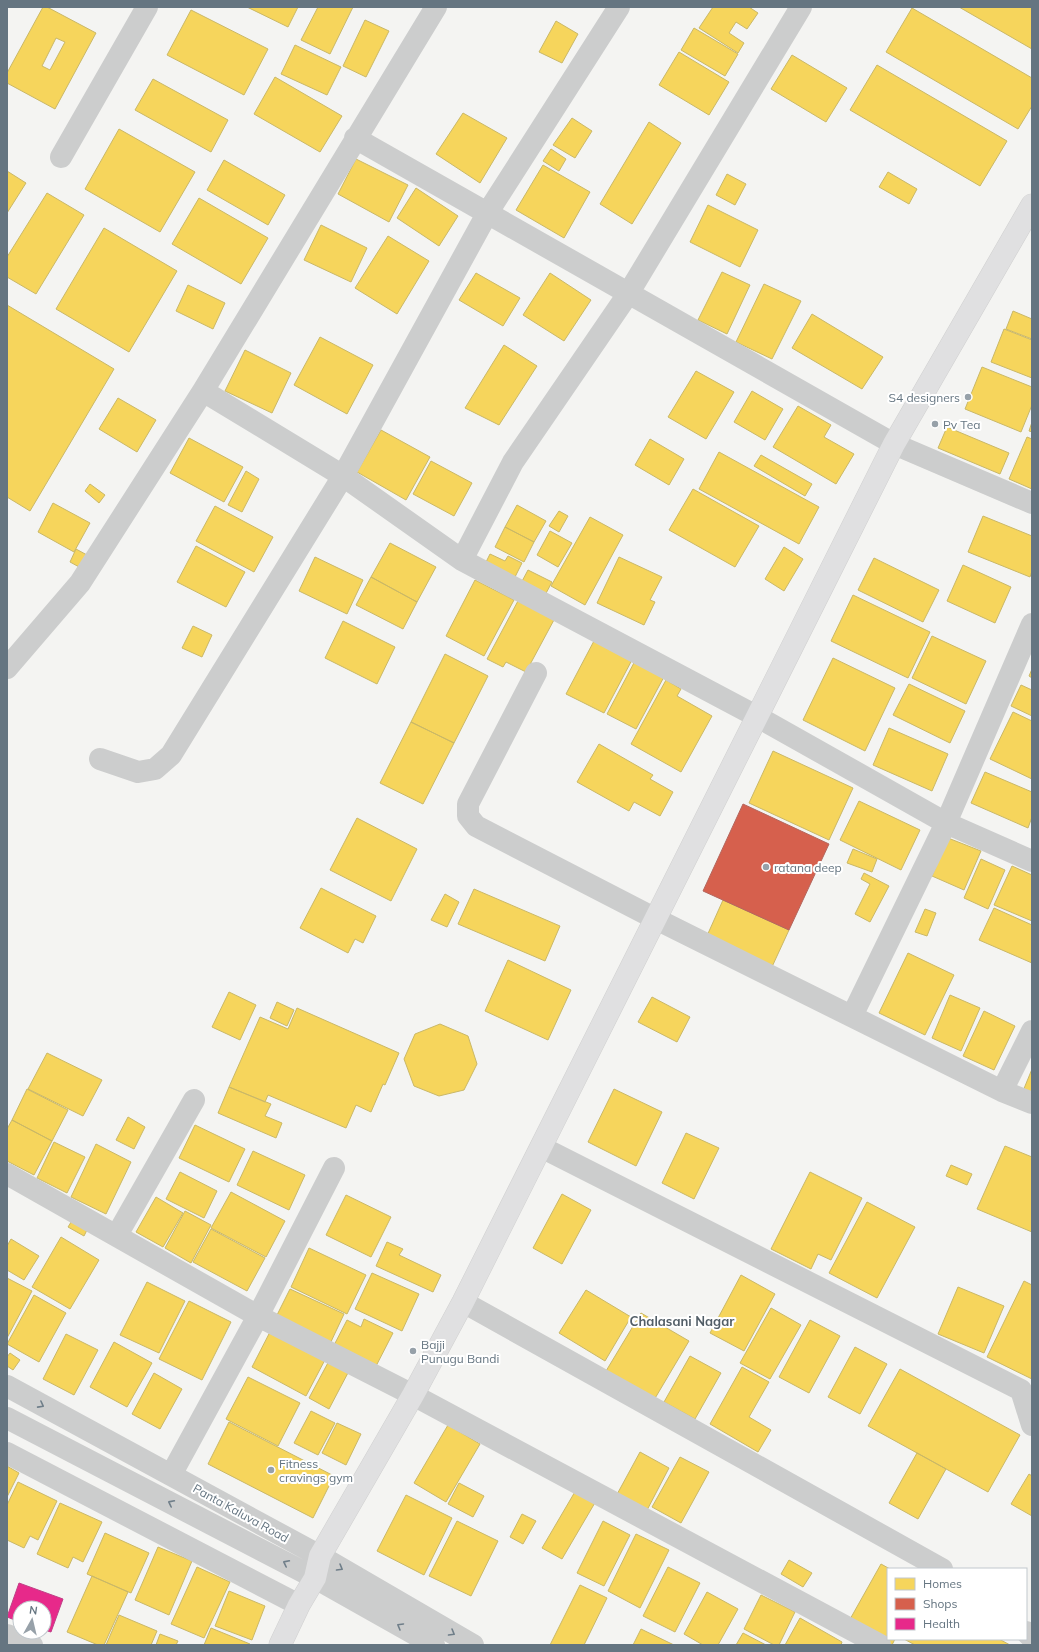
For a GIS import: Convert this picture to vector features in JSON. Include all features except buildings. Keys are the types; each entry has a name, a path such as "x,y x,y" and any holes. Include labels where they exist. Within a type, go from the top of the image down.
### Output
{"main road":[{"path":"280,1645 314,1578 320,1556 413,1395 463,1302 894,444 1031,207"}],"street":[{"path":"61,157 147,7"},
{"path":"7,668 80,583 203,391 355,138 436,7"},
{"path":"100,759 138,772 155,769 171,755 343,476 488,212 619,7"},
{"path":"462,560 513,462 628,294 801,7"},
{"path":"355,138 488,212 628,294 894,444 1032,503"},
{"path":"203,391 343,476 462,560 758,716 946,823 1032,861"},
{"path":"852,1016 946,823 1032,624"},
{"path":"536,673 468,804 468,816 476,826 656,919 1002,1090 1032,1103"},
{"path":"1002,1090 1032,1032"},
{"path":"117,1235 194,1100"},
{"path":"541,1147 1021,1390 1032,1425"},
{"path":"171,1474 258,1316 334,1168"},
{"path":"7,1174 258,1316 413,1395 880,1645"},
{"path":"463,1302 940,1568"},
{"name":"Panta Kaluva Road","path":"7,1386 320,1556 473,1645"},
{"name":"Panta Kaluva Road","path":"7,1418 314,1578 434,1645"},
{"path":"7,1453 299,1605"},
{"path":"7,1635 32,1645"}],"place":[{"name":"S4 designers","path":"968,397"},
{"name":"Pv Tea","path":"935,424"},
{"name":"ratana deep","path":"766,867"},
{"name":"Bajji Punugu Bandi","path":"413,1351"},
{"name":"Fitness cravings gym","path":"271,1470"}],"district":[{"name":"Chalasani Nagar","path":"682,1321"}]}
